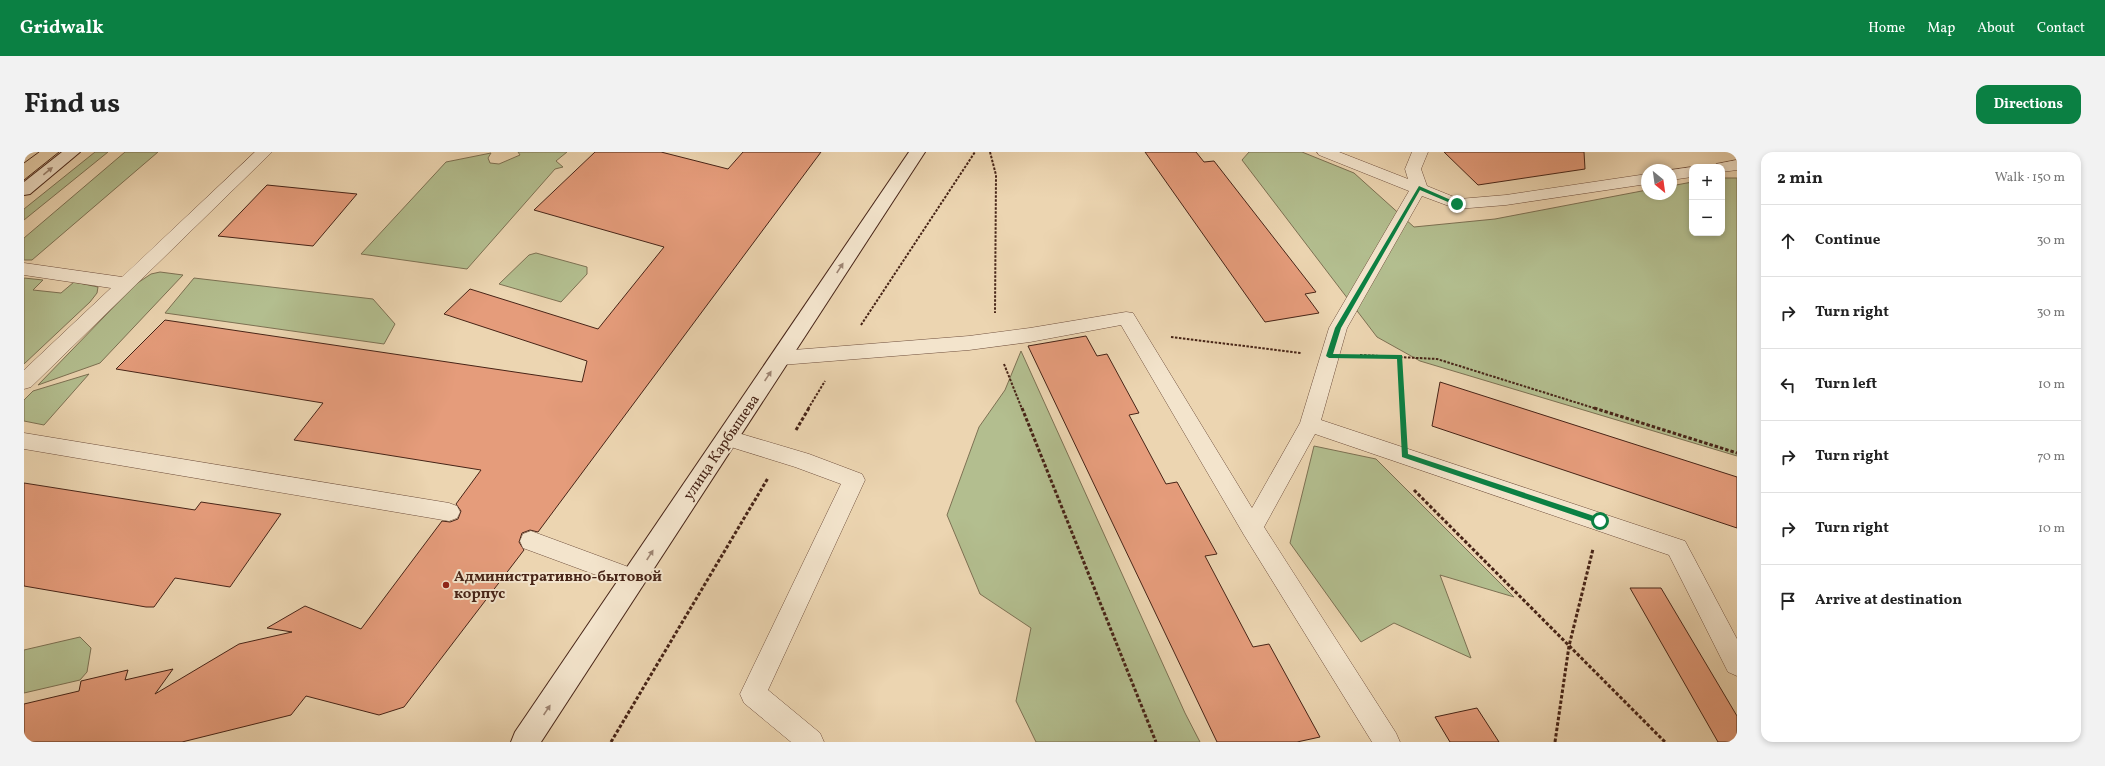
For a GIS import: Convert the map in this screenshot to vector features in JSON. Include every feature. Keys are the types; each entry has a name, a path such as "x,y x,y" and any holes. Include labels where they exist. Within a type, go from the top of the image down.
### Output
{"main road":[{"path":"24,190 72,152"},
{"name":"улица Карбышева","path":"525,742 917,152"}],"lane":[{"path":"24,382 264,152"},
{"path":"1325,152 1457,204 1506,200 1641,180"},
{"path":"1252,528 1310,424 1338,328 1419,188 1413,169 1420,152"},
{"path":"1725,167 1737,165"},
{"path":"1677,174 1689,172"},
{"path":"24,269 126,284"},
{"path":"781,358 813,354 842,354 995,340 1126,318 1252,528 1387,742"},
{"path":"1310,424 1677,548 1737,664"},
{"path":"728,438 801,460 854,480 754,694 811,742"},
{"path":"24,441 450,512"},
{"path":"531,541 634,579"}],"path":[{"path":"612,742 842,354 975,152"},
{"path":"990,152 996,175 995,340 1156,742"},
{"path":"1135,332 1329,356 1400,356 1437,359 1737,453"},
{"path":"1400,356 1405,456"},
{"path":"1413,488 1665,742"},
{"path":"1555,742 1569,646 1600,521"}],"green space":[{"path":"95,152 108,152 24,220 24,209"},
{"path":"125,152 158,152 32,260 24,260 24,238"},
{"path":"518,152 567,152 556,161 563,167 555,169 467,269 361,254 446,162 491,153 488,158 490,163 499,164 520,155"},
{"path":"1249,152 1302,152 1354,173 1414,227 1495,219 1641,191 1641,200 1677,200 1677,185 1689,183 1689,236 1725,236 1725,178 1737,178 1737,456 1420,361 1377,337 1242,160"},
{"path":"536,253 587,267 587,274 561,302 499,284 529,255"},
{"path":"160,272 183,275 100,363 38,385 136,284 151,274"},
{"path":"24,278 43,280 33,290 61,293 74,282 98,287 97,293 90,302 24,364"},
{"path":"194,278 373,299 395,324 384,344 165,313"},
{"path":"1021,351 1185,713 1200,742 1036,742 1016,701 1031,628 980,594 947,515 979,427 1005,390"},
{"path":"89,374 44,425 24,421 24,400 33,391"},
{"path":"1314,446 1376,459 1514,597 1440,575 1471,658 1394,623 1361,642 1290,543"},
{"path":"80,637 91,648 87,672 80,680 24,693 24,650"}],"building":[{"path":"595,152 661,152 728,169 743,152 821,152 538,532 530,530 522,533 519,542 524,550 404,707 379,715 306,696 291,715 182,742 24,742 24,704 79,691 81,681 128,670 125,680 173,669 155,694 239,644 292,632 267,628 305,606 361,629 442,521 450,522 458,519 461,511 456,504 481,470 294,440 323,403 116,369 165,320 582,382 587,361 444,314 470,289 598,329 664,247 534,210"},
{"path":"1145,152 1196,152 1204,162 1214,161 1316,292 1305,294 1319,313 1265,322"},
{"path":"1444,152 1584,152 1585,169 1478,185"},
{"path":"267,185 357,194 313,246 218,236"},
{"path":"1086,336 1097,356 1107,354 1139,413 1129,415 1166,484 1177,482 1217,554 1205,556 1253,647 1269,644 1320,737 1297,742 1217,742 1028,346"},
{"path":"1440,382 1737,477 1737,528 1432,426"},
{"path":"24,483 195,510 201,502 281,514 230,587 175,578 154,607 146,607 24,586"},
{"path":"1630,588 1661,588 1737,716 1737,742 1718,742"},
{"path":"1477,708 1499,742 1450,742 1435,717"}],"tram line":[{"path":"24,163 39,152"},
{"path":"24,180 59,152"}],"place":[{"name":"Административно-бытовой корпус","path":"446,585"}],"route":[{"path":"1457,204 1419,188 1338,328 1329,356 1400,356 1405,456 1600,521"}]}
